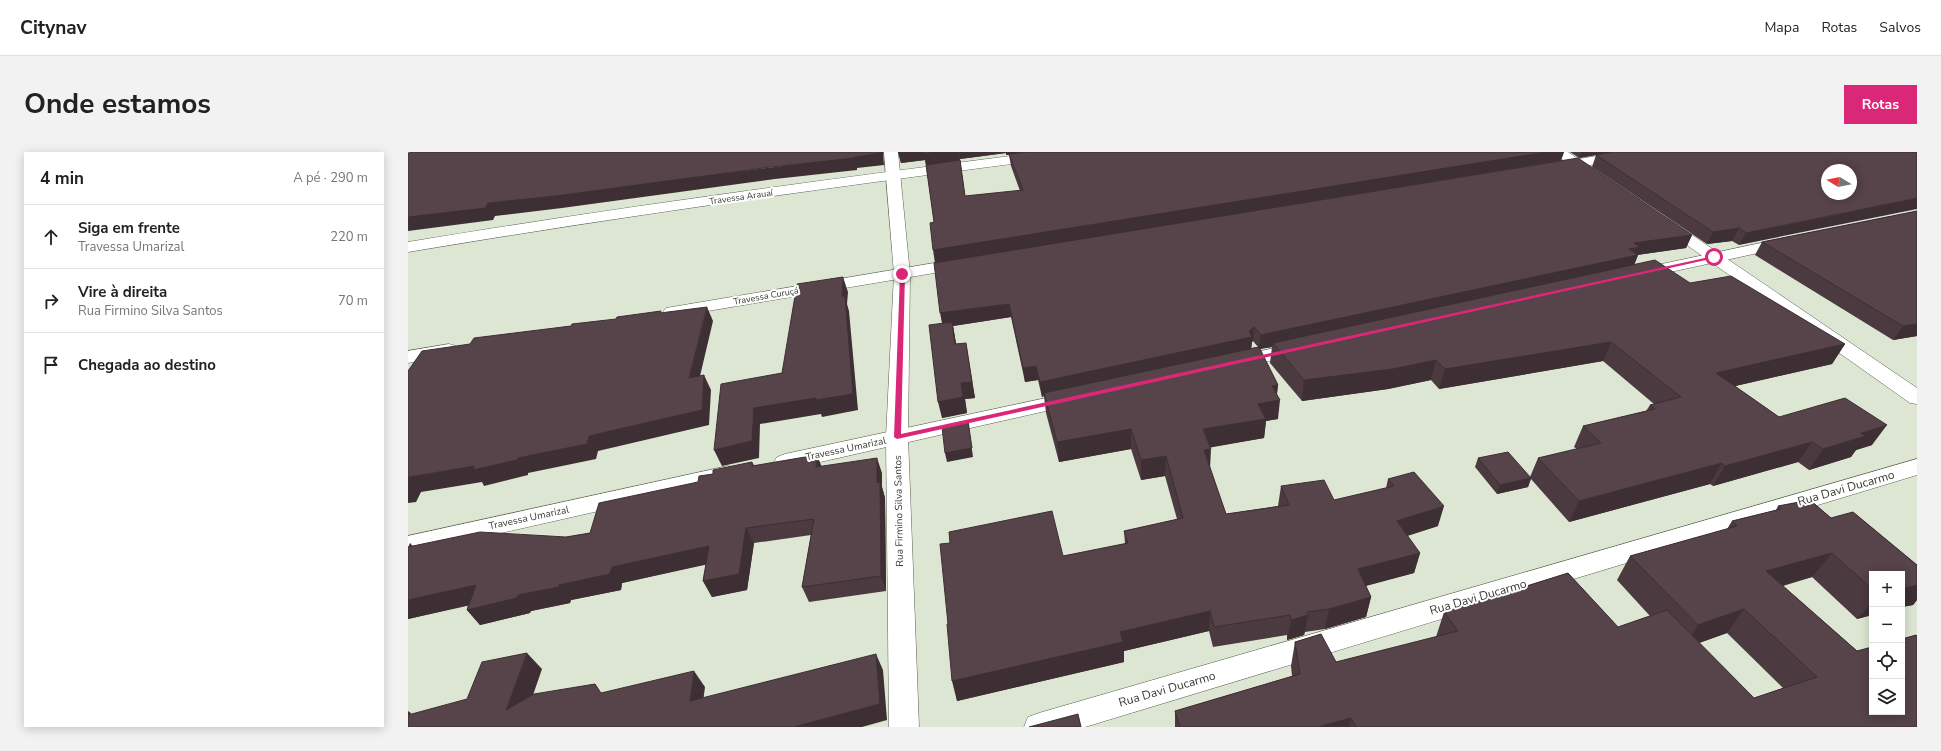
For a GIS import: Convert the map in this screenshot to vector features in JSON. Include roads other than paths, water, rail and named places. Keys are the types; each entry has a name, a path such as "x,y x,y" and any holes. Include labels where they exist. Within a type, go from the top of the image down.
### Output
{"street":[{"name":"Rua Firmino Silva Santos","path":"891,152 902,274 897,437 904,727"},
{"name":"Travessa Arauaí","path":"408,247 510,230 1074,152"},
{"path":"1559,152 1609,185"},
{"path":"1537,169 1646,152"},
{"path":"1648,212 1917,398"},
{"path":"1620,278 1807,238"},
{"name":"Travessa Curuçá","path":"659,314 981,261"},
{"path":"1216,367 1317,345"},
{"path":"408,357 463,347"},
{"name":"Travessa Umarizal","path":"408,545 1092,394"},
{"name":"Rua Davi Ducarmo","path":"1039,727 1917,468"}]}
